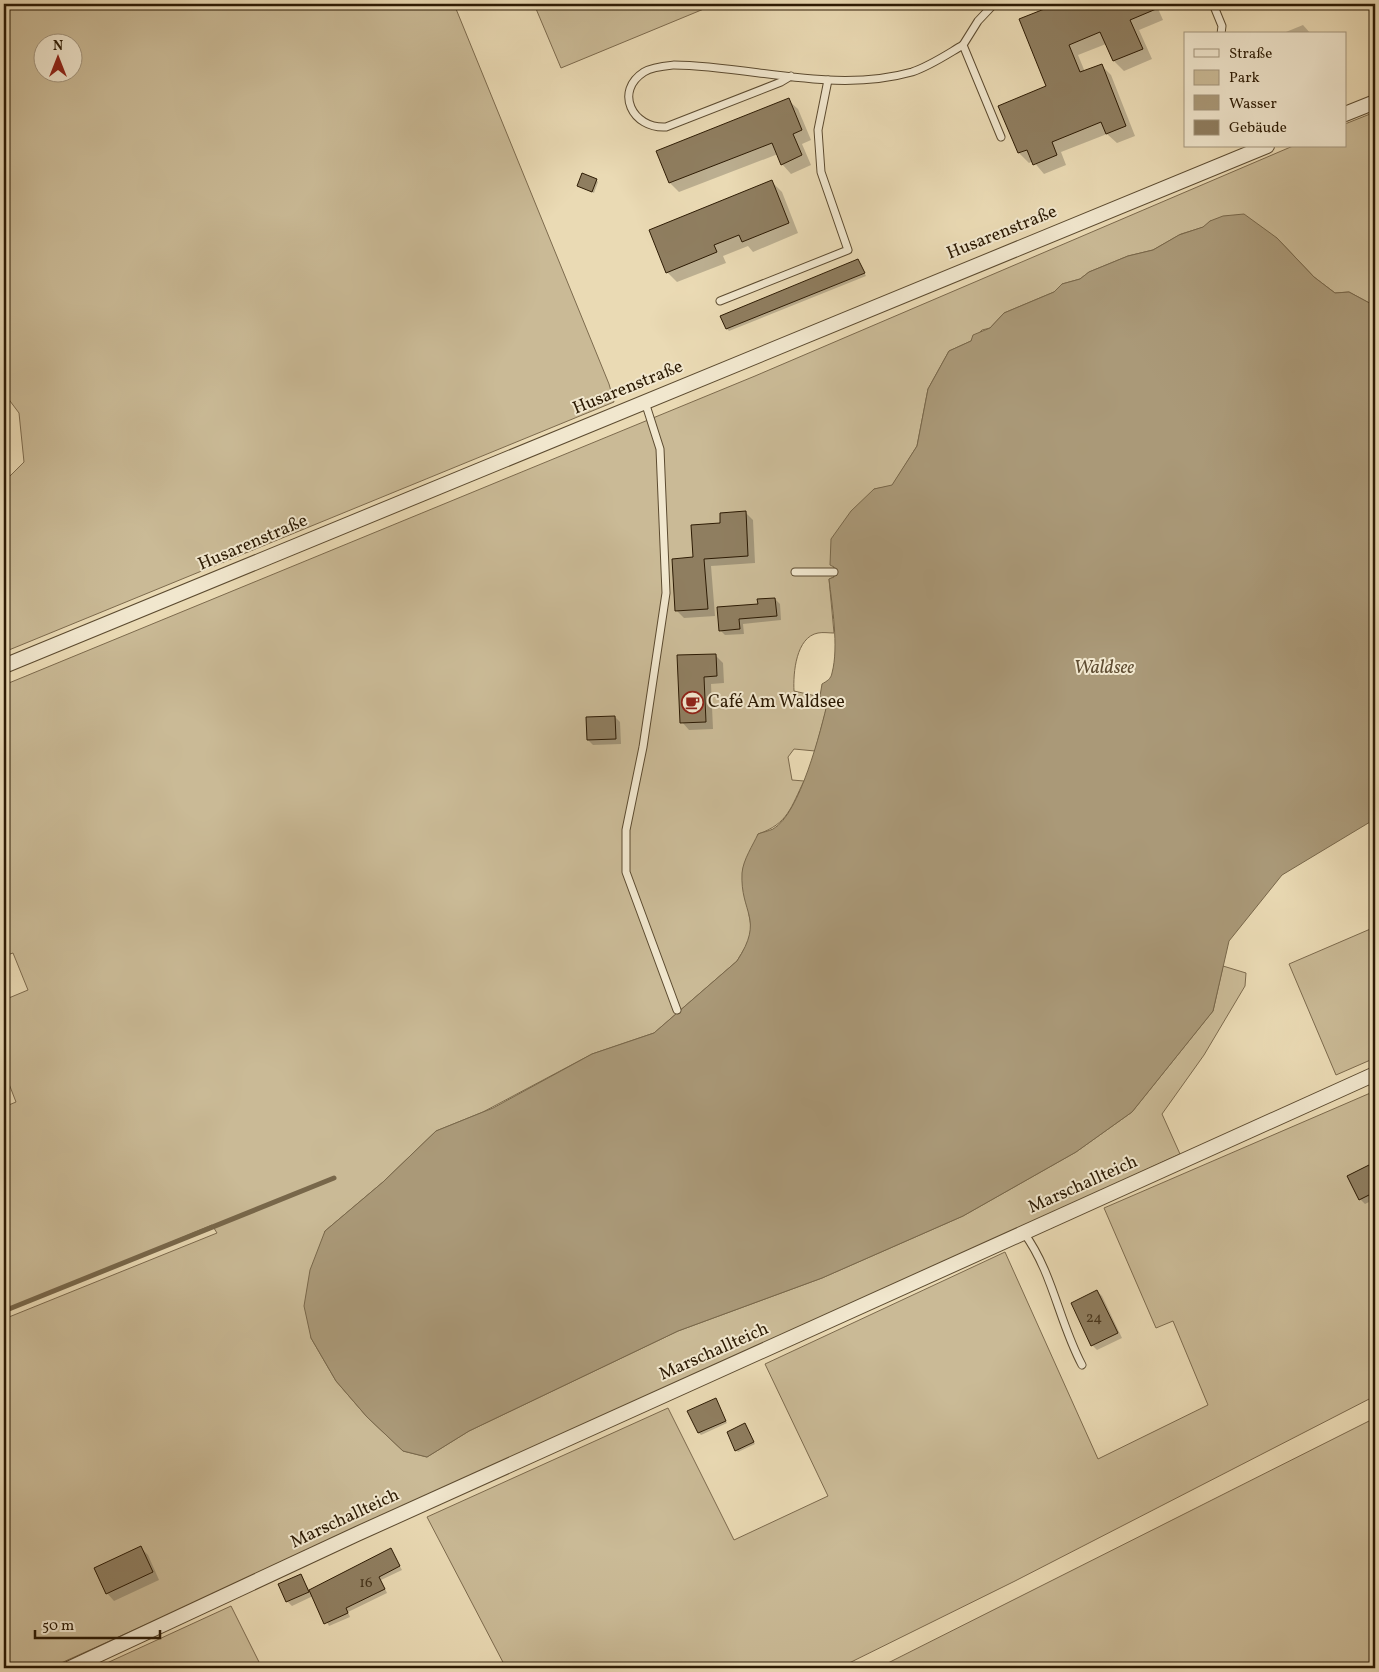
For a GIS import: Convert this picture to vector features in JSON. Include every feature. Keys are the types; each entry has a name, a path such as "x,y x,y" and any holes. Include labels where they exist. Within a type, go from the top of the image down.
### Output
{"street":[{"path":"1346,114 1375,102"},
{"name":"Husarenstraße","path":"4,666 1258,148"},
{"name":"Marschallteich","path":"70,1668 357,1534 1375,1074"}],"lane":[{"path":"791,76 781,82 666,128 656,128 641,122 631,109 629,98 633,84 643,72 674,65 791,76 828,80 854,82 912,72 928,66 962,45 978,21 994,4"},
{"path":"1213,4 1223,31"},
{"path":"962,45 1001,137"},
{"path":"720,301 848,250 821,172 818,130 828,80"},
{"path":"645,402 660,449 666,593 643,747 626,830 626,872 677,1010"},
{"path":"795,572 834,572"},
{"path":"1024,1232 1036,1249 1046,1271 1068,1339 1082,1365"}],"green space":[{"path":"4,4 454,4 609,384 614,402 4,652 4,482 24,462 19,413 4,393"},
{"path":"534,4 710,4 711,6 561,68"},
{"path":"1375,112 1375,306 1349,292 1335,293 1314,277 1277,238 1210,221 1204,227 1181,234 1153,250 1128,256 1089,272 1080,279 1062,284 1054,292 1004,313 990,328 982,330 971,341 949,351 928,389 917,446 892,486 874,489 834,567 834,577 829,579 834,633 820,633 811,636 800,648 795,666 794,691 829,699 815,751 794,749 788,757 792,780 804,781 792,807 776,825 758,834 749,915 752,931 737,961 654,1033 592,1054 483,1112 436,1131 383,1182 325,1231 311,1338 336,1381 367,1417 403,1451 427,1457 469,1431 678,1331 822,1278 963,1216 1076,1152 1132,1112 1213,1011 1223,966 1246,973 1245,986 1204,1055 1162,1114 1180,1154 842,1310 50,1668 4,1668 4,1319 217,1233 212,1225 4,1312 4,1107 16,1102 4,1071 4,1000 28,990 13,953 4,956 4,685 755,376 1288,148 1346,148 1346,124"},
{"path":"1375,927 1375,1058 1336,1075 1289,964"},
{"path":"1375,1091 1375,1396 1015,1581 839,1668 506,1668 427,1517 668,1408 734,1540 828,1496 765,1364 1005,1252 1098,1459 1208,1405 1173,1321 1156,1328 1104,1208"},
{"path":"1375,1418 1375,1668 878,1668"},
{"path":"231,1606 262,1668 96,1668"}],"water":[{"name":"Waldsee","path":"1244,214 1277,238 1314,277 1335,293 1349,292 1375,306 1375,819 1282,875 1229,941 1213,1011 1132,1112 1076,1152 963,1216 822,1278 678,1331 469,1431 427,1457 403,1451 367,1417 336,1381 311,1338 304,1306 310,1270 325,1231 383,1182 436,1131 493,1108 592,1054 654,1033 737,961 745,947 750,925 742,887 744,863 758,834 773,829 783,820 792,807 815,750 828,700 820,696 822,684 829,680 831,675 835,651 829,579 834,577 834,567 830,565 831,539 851,511 874,489 892,485 917,446 928,389 949,351 971,341 973,335 990,328 1004,313 1054,292 1062,284 1080,279 1089,272 1128,256 1153,250 1179,235 1203,227 1210,221 1223,216"}],"building":[{"path":"1057,4 1168,4 1130,20 1143,49 1113,61 1100,32 1069,45 1080,72 1102,64 1126,126 1106,134 1101,122 1052,142 1057,155 1033,165 1027,150 1018,153 998,106 1046,86 1019,19"},
{"path":"789,98 802,130 793,134 802,155 781,165 772,143 669,183 656,151"},
{"path":"582,173 597,179 592,192 577,186"},
{"path":"772,180 789,223 742,242 739,235 714,245 717,252 666,273 649,230"},
{"path":"858,259 865,273 726,329 720,316"},
{"path":"746,511 748,556 704,559 708,609 675,611 672,559 693,557 691,525 720,523 720,513"},
{"path":"775,598 777,616 739,619 740,629 719,631 717,607 758,604 757,599"},
{"name":"Café Am Waldsee","path":"716,654 717,676 704,677 706,722 680,723 677,655"},
{"path":"615,716 616,739 587,740 586,717"},
{"path":"1375,1162 1375,1192 1359,1200 1347,1176"},
{"path":"1097,1290 1118,1333 1091,1346 1071,1303"},
{"path":"716,1398 726,1421 698,1433 687,1411"},
{"path":"745,1423 754,1442 735,1451 727,1432"},
{"path":"141,1546 153,1572 106,1594 94,1568"},
{"path":"391,1548 400,1566 379,1577 385,1589 346,1608 348,1613 324,1624 309,1590"},
{"path":"301,1574 309,1592 286,1602 278,1584"}],"waterway":[{"path":"4,1311 334,1178"}],"place":[{"name":"Café Am Waldsee","path":"692,702"}]}
